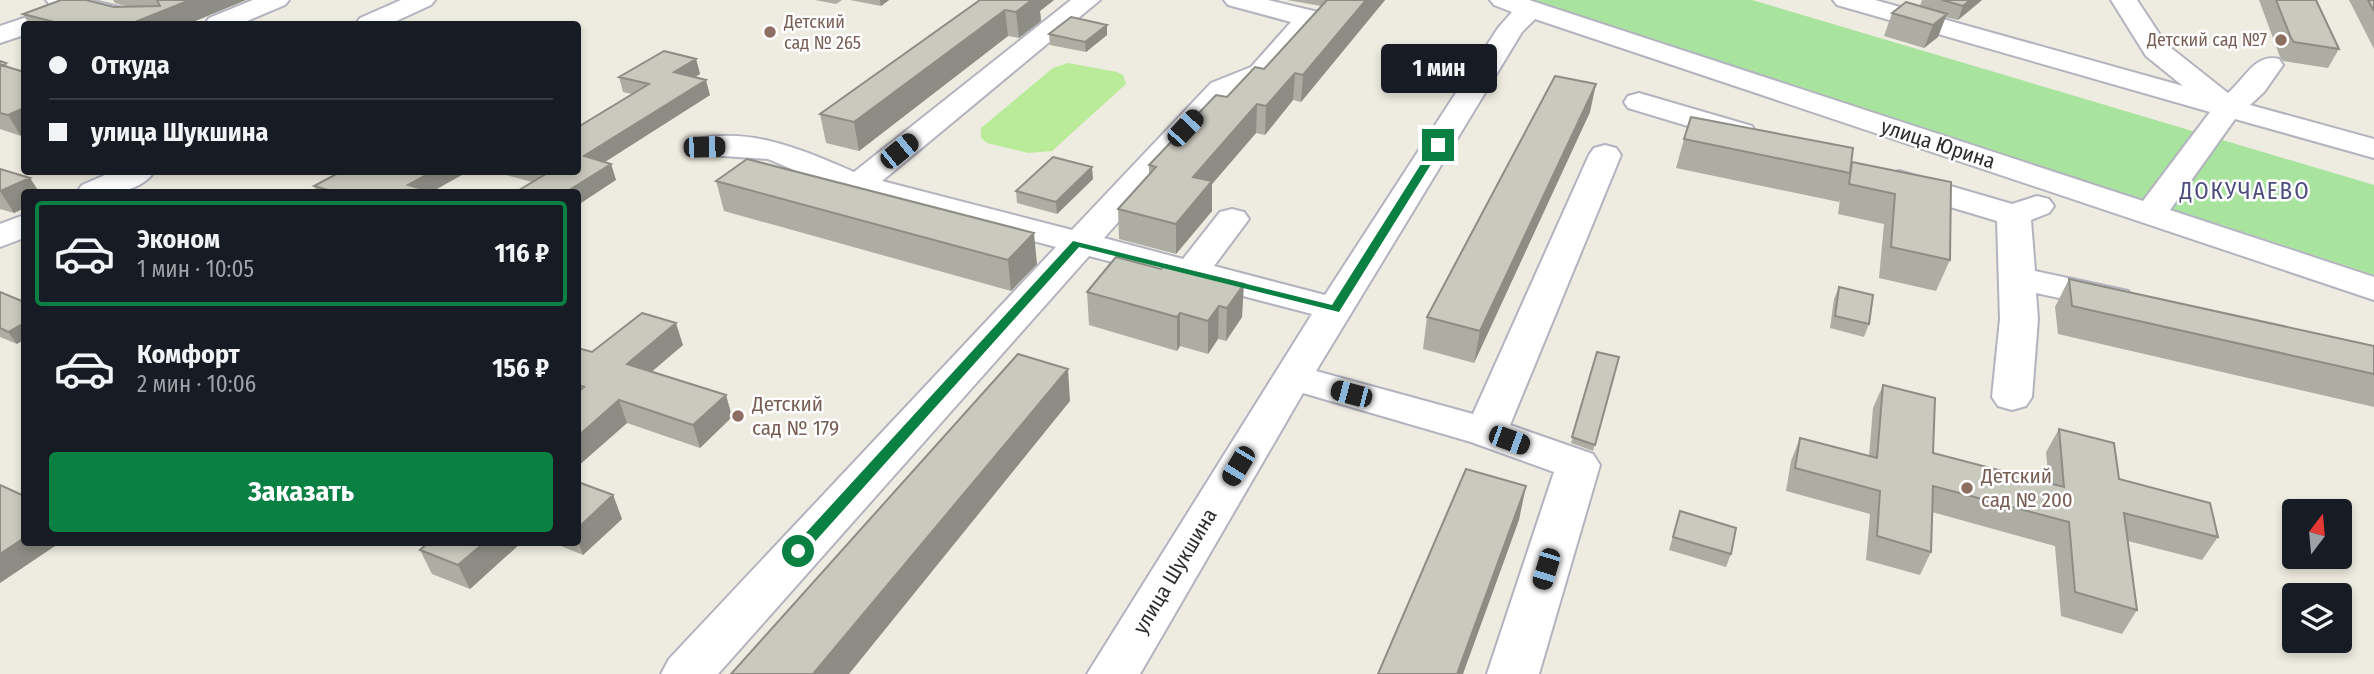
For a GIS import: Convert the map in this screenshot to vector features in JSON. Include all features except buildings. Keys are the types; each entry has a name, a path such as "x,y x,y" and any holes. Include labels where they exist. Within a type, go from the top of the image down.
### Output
{"street":[{"path":"225,21 276,0"},
{"path":"376,21 422,0"},
{"path":"858,185 1087,0"},
{"path":"687,674 1221,89 1261,73 1309,18 1237,0"},
{"path":"1846,0 1893,6 2228,108 2374,149"},
{"path":"2124,0 2156,50 2228,108"},
{"path":"35,21 69,3 143,21"},
{"name":"улица Юрина","path":"1517,5 2374,289"},
{"name":"улица Шукшина","path":"1113,674 1292,377 1511,28 1517,5"},
{"path":"0,35 21,27"},
{"path":"2150,215 2228,108 2254,86 2269,65"},
{"path":"1639,103 1773,143"},
{"path":"704,147 745,146 775,150 858,185 1335,309"},
{"path":"1486,432 1605,155"},
{"path":"1867,171 2014,215 2036,207 2056,183"},
{"path":"101,189 131,175"},
{"path":"2012,397 2019,319 2014,215"},
{"path":"1191,272 1232,219"},
{"path":"0,237 21,226"},
{"path":"2017,278 2150,307"},
{"path":"1292,377 1486,432 1578,465 1513,674"}],"green space":[{"path":"1534,0 1752,0 2374,185 2374,275"},
{"path":"1068,63 1117,72 1123,75 1126,84 1052,151 1028,153 987,143 981,138 981,128 1053,68"}],"place":[{"name":"Детский сад № 265","path":"770,32"},
{"name":"Детский сад №7","path":"2281,40"},
{"name":"Детский сад № 179","path":"738,416"},
{"name":"Детский сад № 200","path":"1967,488"}],"district":[{"name":"ДОКУЧАЕВО","path":"2245,191"}],"route":[{"path":"798,551 1077,244 1335,309 1438,145"}]}
